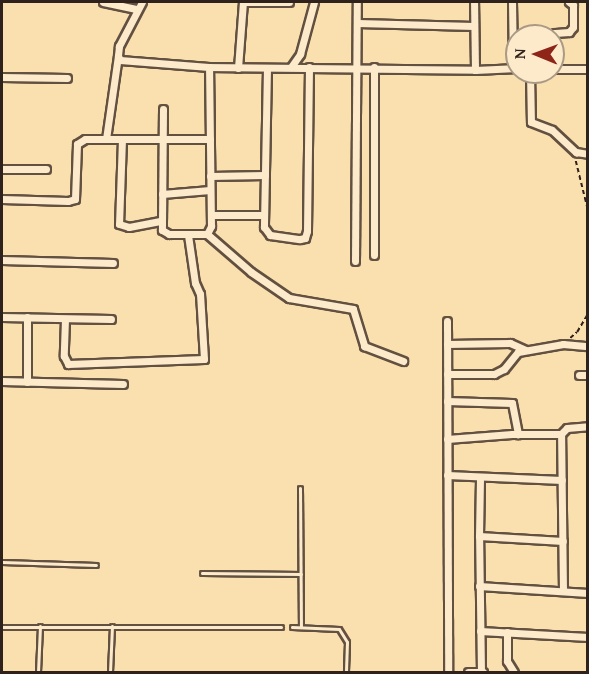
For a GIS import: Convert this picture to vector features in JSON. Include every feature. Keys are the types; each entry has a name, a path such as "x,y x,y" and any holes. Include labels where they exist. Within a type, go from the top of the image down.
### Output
{"street":[{"path":"104,2 137,9"},
{"path":"105,139 119,46 142,2"},
{"path":"238,68 243,2 289,2"},
{"path":"291,67 300,54 314,2"},
{"path":"355,261 359,66 357,2"},
{"path":"474,2 475,70"},
{"path":"512,2 513,24"},
{"path":"565,32 569,32 573,27 573,5 569,2"},
{"path":"357,23 474,26"},
{"path":"117,56 125,62 238,68 359,66 475,70 505,68"},
{"path":"207,234 210,230 211,215 209,67"},
{"path":"267,68 264,227 270,236 300,239 306,235 309,67"},
{"path":"374,67 374,255"},
{"path":"565,69 585,69"},
{"path":"2,77 67,78"},
{"path":"530,84 531,122 552,130 576,152 588,154"},
{"path":"163,109 161,221 165,233 207,234 251,272 289,298 353,309 364,346 403,361"},
{"path":"2,199 72,201 76,193 77,144 85,139 210,139"},
{"path":"122,139 119,224 129,227 161,221"},
{"path":"2,169 46,169"},
{"path":"210,176 265,175"},
{"path":"162,194 210,190"},
{"path":"211,215 264,215"},
{"path":"65,319 64,356 68,364 204,359 200,294 195,283 188,235"},
{"path":"2,260 113,263"},
{"path":"2,317 111,319"},
{"path":"27,317 27,382"},
{"path":"447,321 448,672"},
{"path":"447,344 510,343 526,350 539,350 563,344 588,346"},
{"path":"447,374 499,373 512,357 526,350"},
{"path":"579,375 588,375"},
{"path":"2,381 123,384"},
{"path":"447,401 512,403 518,434"},
{"path":"447,440 518,434 561,434 567,428 588,426"},
{"path":"561,434 563,591"},
{"path":"447,475 562,480"},
{"path":"468,672 482,672 479,586 480,477"},
{"path":"479,536 563,541"},
{"path":"479,586 588,593"},
{"path":"480,631 588,637"},
{"path":"507,632 507,661 514,672"}],"lane":[{"path":"300,488 301,627"},
{"path":"2,562 96,565"},
{"path":"202,573 301,574"},
{"path":"38,672 40,626"},
{"path":"110,672 112,626"},
{"path":"2,627 281,627"},
{"path":"292,627 331,627 345,634 346,672"}],"path":[{"path":"576,152 588,210"},
{"path":"563,344 577,332 588,314"}]}
